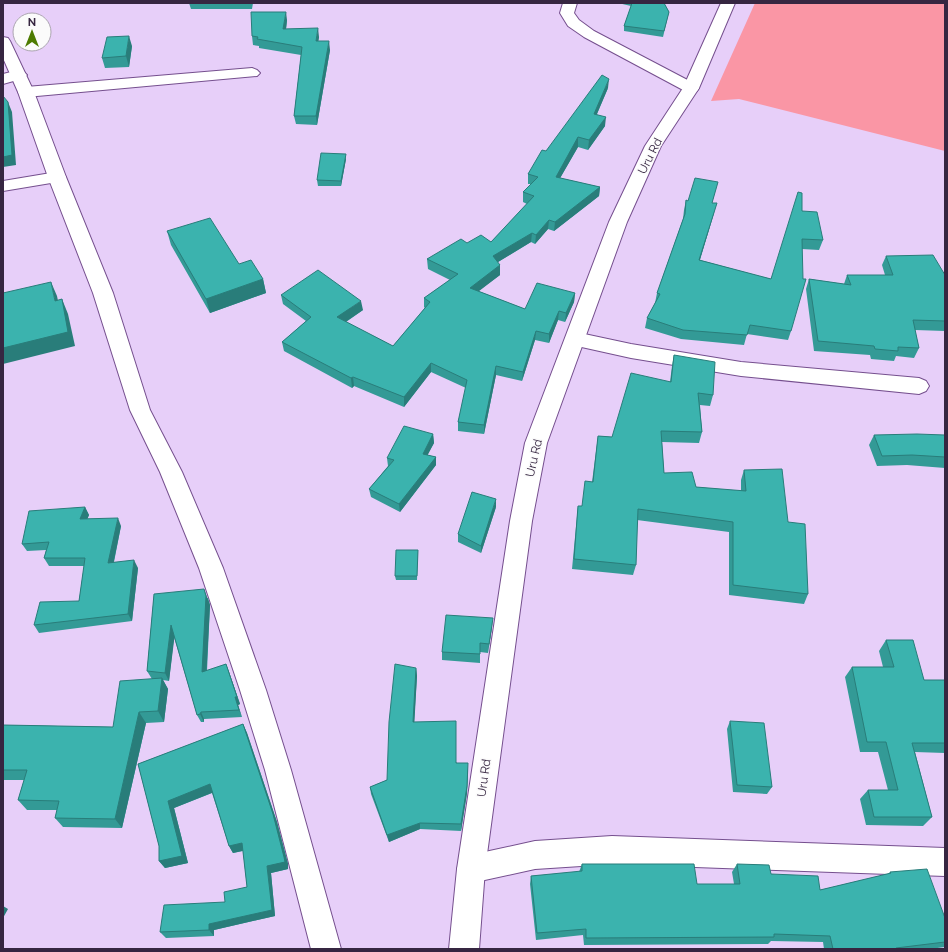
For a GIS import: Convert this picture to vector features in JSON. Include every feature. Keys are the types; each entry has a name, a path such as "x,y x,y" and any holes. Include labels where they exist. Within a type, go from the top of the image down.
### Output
{"street":[{"path":"570,3 567,13 573,23 589,34 691,88"},
{"name":"Uru Rd","path":"464,949 471,869 521,521 535,450 618,222 653,146 691,88 728,3"},
{"path":"3,41 16,82 57,178 103,293 140,410 171,472 213,575 253,690 278,770 326,949"},
{"path":"16,82 252,73"},
{"path":"3,186 57,178"},
{"path":"575,339 631,351 741,369 919,386"},
{"path":"471,869 535,856 612,850 945,862"}],"shaded area":[{"path":"755,3 945,3 945,151 739,99 711,101"}],"building":[{"path":"632,3 664,3 669,12 664,31 624,26"},
{"path":"251,12 286,12 283,29 318,28 316,41 329,41 316,116 294,116 302,47 257,39 258,37 252,36"},
{"path":"129,36 126,56 102,58 107,37"},
{"path":"602,75 609,79 594,114 606,117 589,140 578,137 556,177 600,187 555,222 549,220 536,235 532,233 493,256 500,265 470,288 525,309 537,283 575,293 566,313 559,311 549,334 536,331 523,372 496,366 484,425 458,422 467,380 431,363 404,397 353,377 351,378 282,342 311,317 281,295 318,270 361,301 337,317 393,346 430,302 424,298 458,274 427,259 461,239 467,243 481,235 491,242 534,196 523,192 538,177 528,174 542,150 546,151"},
{"path":"3,96 8,102 12,155 3,157"},
{"path":"321,153 346,154 341,181 317,180"},
{"path":"695,178 718,182 712,203 717,203 699,260 771,279 798,192 802,193 802,211 817,212 823,240 802,239 803,279 806,279 791,331 750,325 747,335 683,330 647,318 660,294 657,293 685,214 686,200 688,201"},
{"path":"210,218 239,264 251,260 263,279 206,299 167,231"},
{"path":"933,255 945,275 945,321 913,320 919,348 898,347 898,351 875,349 874,346 818,341 809,279 851,285 847,275 893,275 886,256"},
{"path":"51,282 55,301 62,299 68,332 3,348 3,293"},
{"path":"674,355 715,362 713,395 698,393 702,432 661,431 664,473 692,472 696,487 746,491 744,470 782,469 788,522 805,524 808,594 733,585 733,522 638,509 636,565 574,559 578,506 582,506 585,481 593,482 598,436 612,437 631,373 671,382"},
{"path":"404,426 433,434 423,454 436,457 399,504 369,489 394,460 387,458"},
{"path":"874,435 945,435 945,457 912,455 882,456"},
{"path":"472,492 496,499 481,546 458,534"},
{"path":"85,507 80,519 118,518 108,563 134,560 128,614 34,625 40,602 79,601 85,558 44,558 49,542 22,544 29,511"},
{"path":"396,550 418,550 417,576 395,576"},
{"path":"204,589 206,596 202,672 226,664 237,697 235,697 239,710 201,712 197,715 171,625 165,673 147,671 154,594"},
{"path":"446,615 493,618 489,644 480,643 480,654 442,652"},
{"path":"886,640 913,640 924,680 945,680 945,743 912,743 932,817 874,817 868,790 898,790 886,742 867,742 852,667 894,667"},
{"path":"395,664 416,668 413,722 456,721 456,763 468,763 467,786 461,824 420,823 387,835 370,787 387,780 389,722"},
{"path":"162,678 158,711 139,712 115,819 55,818 59,801 18,800 27,770 3,770 3,725 113,727 120,681"},
{"path":"730,721 764,723 772,787 737,785"},
{"path":"243,724 273,814 285,862 267,866 272,910 209,924 209,930 160,932 164,905 225,902 224,892 247,887 242,843 229,846 210,784 168,801 182,856 159,861 159,846 138,764"},
{"path":"582,864 694,864 697,884 740,884 737,864 769,865 771,874 818,876 820,890 891,873 890,872 927,869 945,918 945,942 896,948 897,949 833,949 830,936 774,934 774,937 586,938 586,929 537,933 531,876 582,871"}]}
